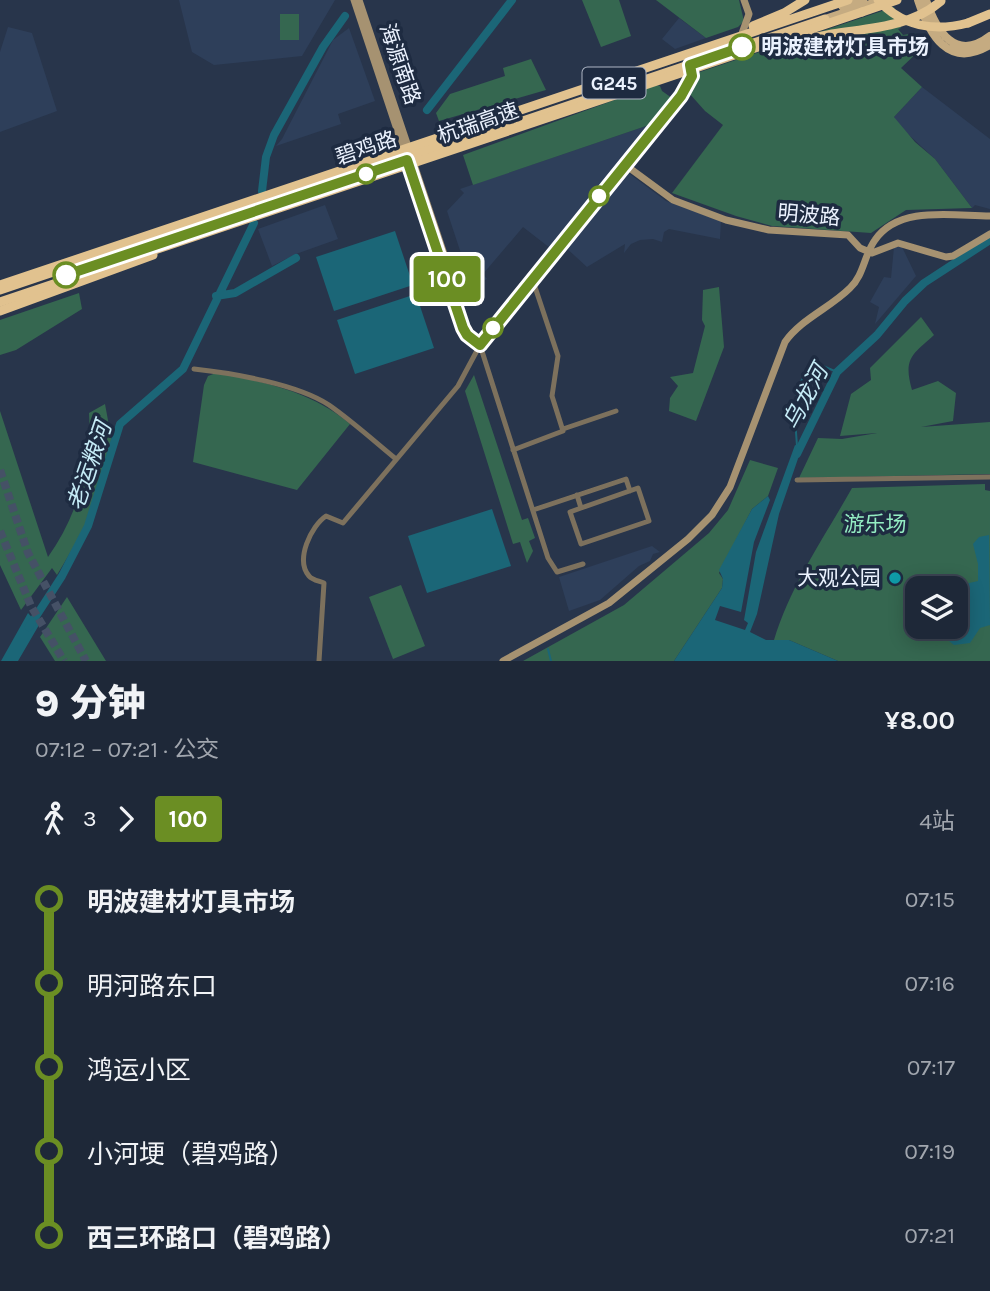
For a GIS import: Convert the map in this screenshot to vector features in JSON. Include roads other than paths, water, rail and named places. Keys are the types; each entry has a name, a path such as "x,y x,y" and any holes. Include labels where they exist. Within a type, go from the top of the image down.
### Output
{"highway":[{"path":"601,83 773,18 805,0"},
{"path":"601,83 848,0"},
{"path":"880,0 899,18 927,27 959,26 990,14"},
{"path":"689,68 897,0"},
{"path":"689,68 811,38 904,21 926,12 943,0"},
{"name":"碧鸡路","path":"0,285 689,68 824,15"},
{"name":"碧鸡路","path":"0,300 774,27 824,15"},
{"name":"杭瑞高速","path":"0,300 689,68"},
{"name":"杭瑞高速","path":"0,285 601,83"},
{"path":"0,311 246,219"}],"main road":[{"path":"824,15 841,0"},
{"name":"碧鸡路","path":"824,15 863,0"},
{"name":"碧鸡路","path":"824,15 880,0"},
{"path":"918,0 930,32 941,45 953,51 969,53 990,45"},
{"path":"926,0 937,28 948,40 972,45 990,36"}],"street":[{"name":"海源南路","path":"354,0 409,156"},
{"name":"海源南路","path":"359,0 463,328 467,335 480,345"},
{"path":"740,39 749,14 744,0"},
{"path":"749,14 774,27"},
{"path":"318,661 324,583 313,579 306,571 305,553 309,533 326,516 343,523 458,386 480,345 681,96 692,76 689,68"},
{"name":"明波路","path":"624,164 682,205 748,226 848,235 860,248 869,252"},
{"path":"503,661 609,603 688,539 712,515 730,486 783,345 797,328 850,288 860,275 869,252 883,231 906,218 990,216"},
{"path":"869,252 898,243 946,257 990,234"},
{"path":"533,281 558,356 552,396 563,429"},
{"path":"480,345 548,558 557,572 583,564"},
{"path":"194,369 244,375 315,398 327,404 396,459"},
{"path":"513,450 616,411"},
{"path":"797,480 990,477"},
{"path":"533,510 626,479 630,491"},
{"path":"638,488 649,520 581,544 570,512 581,508 638,488"},
{"path":"577,495 581,508"}],"waterway":[{"name":"老运粮河","path":"427,110 512,0"},
{"name":"老运粮河","path":"262,191 266,157 274,135 323,47 345,16"},
{"name":"老运粮河","path":"29,627 62,576 88,526 120,424 183,369 254,223"},
{"name":"乌龙河","path":"797,454 837,372 877,335 924,283 990,240"},
{"name":"老运粮河","path":"216,296 235,293 296,258"},
{"path":"797,446 796,401 801,381 816,363 837,372"},
{"path":"548,649 551,661"}],"tunnel":[{"path":"0,470 28,553 86,661"},
{"path":"0,531 31,606 64,661"}],"place":[{"name":"明波建材灯具市场","path":"742,47"},
{"name":"大观公园","path":"895,578"}],"park label":[{"name":"游乐场","path":"875,524"}]}
